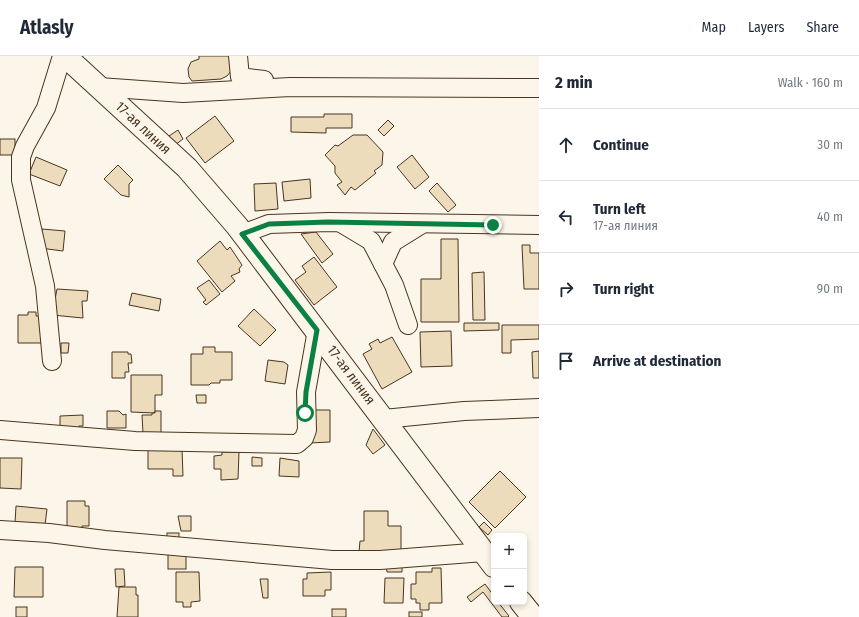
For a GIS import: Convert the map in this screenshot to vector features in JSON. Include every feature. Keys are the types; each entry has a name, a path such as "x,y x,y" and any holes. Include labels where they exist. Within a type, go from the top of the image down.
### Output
{"street":[{"path":"52,361 45,286 39,265 21,180 21,157 25,146 46,108 62,56"},
{"name":"17-ая линия","path":"65,56 187,168 242,234 317,330 489,559"},
{"path":"238,56 240,77 266,80 290,87"},
{"path":"99,87 183,93 290,87 539,88"},
{"path":"242,234 269,224 341,222 539,225"},
{"path":"341,222 371,241 394,285 408,325"},
{"path":"383,264 393,242 423,224"},
{"path":"0,430 135,441 297,444 304,438 307,430 306,392 317,330"},
{"path":"384,419 464,411 539,408"},
{"path":"0,530 49,533 120,541 332,560 489,559"},
{"path":"523,605 532,617"}],"building":[{"path":"199,56 232,56 232,70 227,76 221,79 192,81 189,77 188,69 191,62 199,59"},
{"path":"324,114 352,114 352,128 326,128 326,133 291,132 291,117 324,117"},
{"path":"215,116 234,141 205,163 186,138"},
{"path":"388,120 394,126 384,136 378,130"},
{"path":"178,130 183,139 175,145 169,136"},
{"path":"353,135 367,135 383,152 382,165 374,171 376,173 355,190 351,187 345,195 337,185 342,182 335,173 335,166 325,155 335,145 338,146"},
{"path":"0,139 15,139 15,155 0,155"},
{"path":"412,155 429,177 415,189 397,167"},
{"path":"36,157 67,170 60,186 29,174"},
{"path":"118,165 133,180 129,184 129,197 121,195 104,179"},
{"path":"310,179 311,198 284,201 282,182"},
{"path":"276,183 278,209 255,211 254,184"},
{"path":"437,183 456,205 448,212 429,191"},
{"path":"42,229 65,231 63,251 40,248"},
{"path":"316,232 333,254 322,263 301,234"},
{"path":"441,239 458,239 459,322 421,322 421,279 441,279"},
{"path":"220,241 227,250 230,247 242,265 239,269 240,272 231,276 235,281 222,292 197,261"},
{"path":"522,245 530,245 530,253 539,253 539,289 524,289"},
{"path":"314,257 337,287 314,305 295,280 306,272 302,266"},
{"path":"484,272 485,320 473,320 472,273"},
{"path":"209,280 220,294 206,305 203,302 206,300 197,288"},
{"path":"57,289 88,291 87,301 82,301 83,318 52,315"},
{"path":"132,293 161,299 159,311 129,305"},
{"path":"254,309 276,330 260,346 238,326"},
{"path":"28,312 36,312 36,316 43,316 43,343 18,343 18,315 28,315"},
{"path":"464,323 499,323 499,330 464,331"},
{"path":"502,325 539,325 539,339 511,340 511,353 502,353"},
{"path":"451,331 452,366 421,367 420,332"},
{"path":"392,337 412,372 382,389 363,354 372,349 369,344 378,339 380,343"},
{"path":"61,343 69,343 68,353 61,353"},
{"path":"203,347 215,347 215,352 232,352 232,380 220,380 220,383 211,383 209,385 191,385 191,354 203,354"},
{"path":"539,351 539,378 533,378 532,352"},
{"path":"112,352 128,352 128,354 131,354 132,363 128,363 129,372 125,372 125,378 112,378"},
{"path":"268,360 284,362 288,365 285,384 265,381"},
{"path":"131,375 162,375 162,395 155,395 155,413 131,412"},
{"path":"196,395 206,395 206,403 197,403"},
{"path":"315,410 330,410 330,442 309,443"},
{"path":"107,411 119,411 123,415 126,414 126,428 107,428"},
{"path":"155,411 161,411 161,433 143,433 142,415 152,415"},
{"path":"83,415 83,426 79,426 79,428 60,427 60,416"},
{"path":"373,429 385,445 373,454 366,445"},
{"path":"148,446 182,449 183,476 173,476 173,469 148,469"},
{"path":"222,452 239,452 238,479 221,480 221,469 214,469 214,456 222,455"},
{"path":"252,457 262,458 262,466 252,466"},
{"path":"0,458 22,458 21,489 0,488"},
{"path":"280,458 299,461 299,477 279,476"},
{"path":"500,471 526,497 495,528 469,502"},
{"path":"67,501 85,501 85,506 89,506 89,526 82,526 82,530 67,530"},
{"path":"16,506 47,509 45,525 15,523"},
{"path":"364,511 388,511 388,526 401,526 401,552 359,552 360,541 364,541"},
{"path":"178,516 191,516 191,531 181,531"},
{"path":"484,522 492,530 488,535 479,527"},
{"path":"167,533 179,533 179,540 167,540"},
{"path":"168,551 186,551 186,569 168,569"},
{"path":"386,565 402,565 402,572 387,572"},
{"path":"15,567 43,567 43,597 14,597"},
{"path":"432,568 441,568 442,603 429,603 429,610 420,610 420,603 416,603 416,599 411,599 411,584 416,584 416,572 432,572"},
{"path":"115,569 124,569 125,586 116,587"},
{"path":"176,572 199,572 200,601 191,602 191,607 183,607 183,602 176,602"},
{"path":"331,572 331,590 325,590 325,596 303,596 303,579 307,579 307,573"},
{"path":"385,578 404,578 403,603 384,603"},
{"path":"260,579 268,579 268,598 263,598"},
{"path":"485,584 491,592 491,603 483,592 471,602 467,597"},
{"path":"119,587 136,587 136,595 138,595 138,617 117,617"},
{"path":"493,605 500,605 509,616 502,617"},
{"path":"16,607 27,607 27,617 16,617"},
{"path":"332,609 346,609 346,617 332,617"},
{"path":"409,612 422,612 422,617 409,617"}],"route":[{"path":"305,413 310,364 317,330 242,234 269,224 328,222 493,225"}]}
